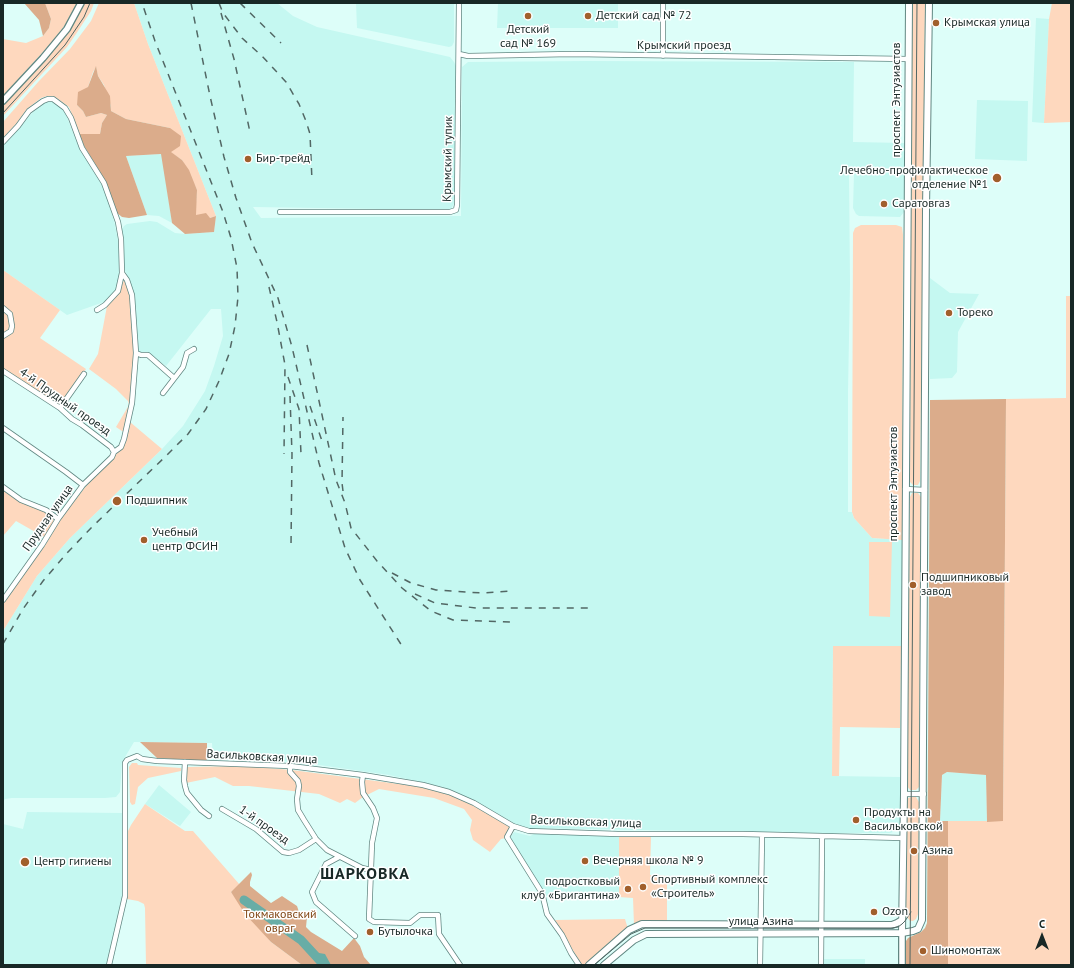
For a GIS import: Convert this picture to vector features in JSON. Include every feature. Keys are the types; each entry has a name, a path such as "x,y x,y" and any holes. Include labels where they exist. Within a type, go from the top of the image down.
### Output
{"main road":[{"name":"проспект Энтузиастов","path":"902,933 909,3"},
{"path":"924,794 929,3"},
{"name":"улица Азина","path":"604,965 634,940 646,934 902,933 913,931 918,928 922,920 924,794"},
{"name":"улица Азина","path":"589,965 629,930 642,924 897,924 902,920"}],"street":[{"path":"3,102 67,30 81,3"},
{"name":"Крымский тупик","path":"280,212 450,212 456,210 460,3"},
{"path":"663,3 663,56"},
{"name":"Крымский проезд","path":"459,54 468,56 572,54 908,59"},
{"path":"3,142 18,126 29,111 48,98 53,99 65,108 71,118 82,148 104,183 118,222 121,239 122,273 118,291 105,305 97,310"},
{"name":"Прудная улица","path":"3,600 83,485 112,457 114,452 121,447 124,439 132,403 136,353 132,295 127,280 122,273"},
{"path":"3,308 10,314 12,326 11,331 3,336"},
{"path":"162,393 183,367 187,353 194,349"},
{"path":"136,353 148,355 174,378"},
{"name":"4-й Прудный проезд","path":"3,371 60,408 72,419 111,446 114,452"},
{"path":"60,408 84,374"},
{"path":"3,428 83,485"},
{"path":"3,487 21,500 46,510 58,519"},
{"path":"906,489 925,490"},
{"name":"Васильковская улица","path":"109,965 125,896 125,763 137,756 142,759 157,761 244,763 290,766 363,775 423,785 449,792 474,803 513,826 521,829 537,831 618,834 903,838"},
{"path":"185,762 185,786 188,793 201,810 209,816"},
{"path":"290,766 290,772 298,781 299,786 297,799 298,810 316,839 327,850 339,857 362,868 372,870"},
{"path":"363,775 363,793 373,808 377,818 372,843 369,919 374,922 410,923 420,915 438,915 439,934 460,965"},
{"path":"904,794 924,794"},
{"name":"1-й проезд","path":"222,809 256,828 284,852 289,853 299,850 316,839"},
{"path":"513,826 507,837 542,893 547,914 562,935 579,965"},
{"path":"760,965 762,835"},
{"path":"820,965 822,836"},
{"path":"339,857 326,864 312,892 316,902 355,936"},
{"name":"проспект Энтузиастов","path":"902,933 902,965"}],"shaded area":[{"path":"45,3 77,3 65,25 53,41 3,96 3,39 26,43 43,36 49,28 51,19"},
{"path":"84,3 94,3 91,11 67,47 3,116 3,106 70,31"},
{"path":"99,3 134,3 148,44 216,216 210,218 195,215 197,190 182,160 170,152 170,128 126,119 111,111 111,106 104,85 98,76 96,67 88,87 77,105 86,117 101,113 107,115 102,123 100,134 79,134 69,107 55,97 47,96 41,98 27,109 3,138 3,122 39,81 70,49 91,21"},
{"path":"134,3 277,3 293,16 317,27 450,57 454,62 456,66 454,204 450,210 253,207 261,218 461,216 462,67 468,62 854,62 853,142 904,143 904,212 900,217 859,216 856,214 853,208 854,174 849,174 850,283 848,512 852,512 854,518 872,538 902,540 901,646 833,646 832,776 900,777 900,828 890,833 810,833 521,827 477,802 443,787 389,775 305,763 253,759 213,760 212,743 134,742 122,762 120,792 116,797 12,798 5,799 3,802 3,631 37,576 70,538 162,449 183,426 205,391 223,336 221,309 211,309 166,366 148,353 141,353 137,349 134,295 124,268 122,229 127,224 150,221 157,222 175,233 185,234 214,232 216,216 148,44"},
{"path":"356,3 454,3 454,42 452,46 449,47 357,28"},
{"path":"498,3 618,3 618,28 497,28"},
{"path":"912,3 925,3 920,481 918,485 913,485 910,482"},
{"path":"1052,3 1071,3 1071,122 1044,123 1049,19"},
{"path":"1036,18 1049,19 1044,123 1032,122"},
{"path":"49,100 55,102 64,110 80,150 102,185 107,196 118,240 120,275 117,290 113,296 104,302 67,315 3,270 3,145 39,105"},
{"path":"977,100 1028,101 1027,161 975,159"},
{"path":"162,154 172,223 159,216 147,215 126,156"},
{"path":"861,225 896,225 902,227 902,540 872,538 854,518 852,512 853,233 855,228"},
{"path":"3,270 60,310 40,338 86,369 62,404 59,405 3,369"},
{"name":"Тореко","path":"930,278 950,293 979,294 958,332 957,372 952,378 930,379"},
{"path":"124,280 130,289 134,351 132,394 125,433 116,427 129,405 128,401 116,389 89,369 98,354 107,306 119,292"},
{"path":"1066,296 1071,296 1071,965 948,965 948,821 1003,821 1006,399 1066,398"},
{"path":"130,422 162,449 70,538 37,576 3,631 3,604 18,581 44,547 62,517 90,481 122,448"},
{"path":"3,489 46,512 54,518 53,523 44,537 16,521 3,536"},
{"path":"912,493 918,493 921,497 919,787 916,790 910,790 907,786 910,497"},
{"path":"869,542 892,542 890,617 869,616"},
{"path":"833,646 901,646 900,728 840,727 839,776 832,776"},
{"path":"132,763 137,763 138,765 181,768 181,771 148,778 138,787 135,804 132,805 130,802 129,767"},
{"path":"242,766 292,770 422,787 448,793 515,829 510,837 501,839 490,852 473,840 470,830 472,820 464,809 434,798 379,789 355,803 347,799 340,803 319,794 249,786 233,786 215,777 186,783 187,767"},
{"path":"947,772 986,775 987,822 940,821 942,775"},
{"path":"159,785 191,812 180,826 145,804"},
{"path":"916,797 919,802 918,914 916,919 913,921 910,921 906,916 907,802 908,798"},
{"path":"145,804 185,831 193,831 240,885 231,892 271,942 302,965 146,965 144,904 127,899 128,831"},
{"path":"27,812 123,813 122,900 106,965 3,965 3,824 23,829"},
{"path":"514,832 530,836 534,834 619,836 619,897 546,896 510,837"},
{"name":"Спортивный комплекс «Строитель»","path":"619,836 651,837 650,875 667,876 667,921 643,921 634,925 633,898 619,897"},
{"path":"625,919 628,929 586,965 581,964 555,920"},
{"path":"313,952 325,954 331,965 318,965 312,958"},
{"path":"823,959 865,959 865,965 823,965"}],"green space":[{"path":"24,3 45,3 51,19 49,28 43,36 39,20"},
{"path":"96,66 98,76 110,96 111,111 126,119 170,128 181,136 180,146 171,152 182,160 189,170 197,190 196,215 206,213 210,218 216,216 214,232 185,234 172,223 161,154 126,156 147,215 129,218 122,217 117,213 106,182 84,146 79,134 100,134 102,123 107,115 101,113 86,117 77,105 78,92 88,87"},
{"path":"1006,399 1003,821 987,822 986,775 947,772 942,775 940,821 948,821 948,965 905,965 906,941 908,938 921,932 927,923 930,400"},
{"path":"140,742 207,743 207,759 206,761 157,758"},
{"name":"Токмаковский овраг","path":"251,872 252,875 250,886 271,903 282,896 297,906 300,915 307,917 306,927 311,932 342,951 354,938 360,946 364,957 371,965 302,965 271,942 245,914 231,892"}],"waterway":[{"path":"244,900 301,940 324,965"}],"tram line":[{"path":"3,113 65,45 84,17 90,3"},
{"path":"910,965 917,3"},
{"path":"594,965 631,934 645,928 891,928 898,927 902,924 911,912"}],"railway":[{"path":"3,644 23,609 43,581 67,553 188,434 206,409 229,354 235,326 238,297 237,268 231,238 223,212 155,41 142,3"},
{"path":"191,3 224,157 236,198 252,243 278,298 292,347 319,463 345,548 360,580 404,649"},
{"path":"219,3 223,13 242,38 262,56 286,82 299,104 310,134 312,181"},
{"path":"240,3 281,43"},
{"path":"221,13 234,59 250,132"},
{"path":"269,287 285,365 284,454"},
{"path":"307,345 336,480 345,503 351,528 377,561 402,588 431,611 453,620 510,622"},
{"path":"288,377 299,409 301,454"},
{"path":"290,396 292,454 291,546"},
{"path":"310,406 323,444"},
{"path":"343,417 343,491"},
{"path":"392,573 411,583 436,590 482,593 510,591"},
{"path":"415,594 435,603 476,608 594,608"}],"place":[{"name":"Детский сад № 169","path":"528,16"},
{"name":"Детский сад № 72","path":"588,16"},
{"name":"Крымская улица","path":"936,23"},
{"name":"Бир-трейд","path":"248,159"},
{"name":"Лечебно-профилактическое отделение №1","path":"997,178"},
{"name":"Саратовгаз","path":"884,204"},
{"name":"Тореко","path":"949,313"},
{"name":"Подшипник","path":"117,501"},
{"name":"Учебный центр ФСИН","path":"144,540"},
{"name":"Подшипниковый завод","path":"913,585"},
{"name":"Продукты на Васильковской","path":"856,820"},
{"name":"Азина","path":"914,851"},
{"name":"Вечерняя школа № 9","path":"585,861"},
{"name":"Центр гигиены","path":"25,862"},
{"name":"Спортивный комплекс «Строитель»","path":"643,887"},
{"name":"подростковый клуб «Бригантина»","path":"628,889"},
{"name":"Ozon","path":"874,912"},
{"name":"Бутылочка","path":"370,932"},
{"name":"Шиномонтаж","path":"923,951"}],"district":[{"name":"ШАРКОВКА","path":"365,874"}]}
